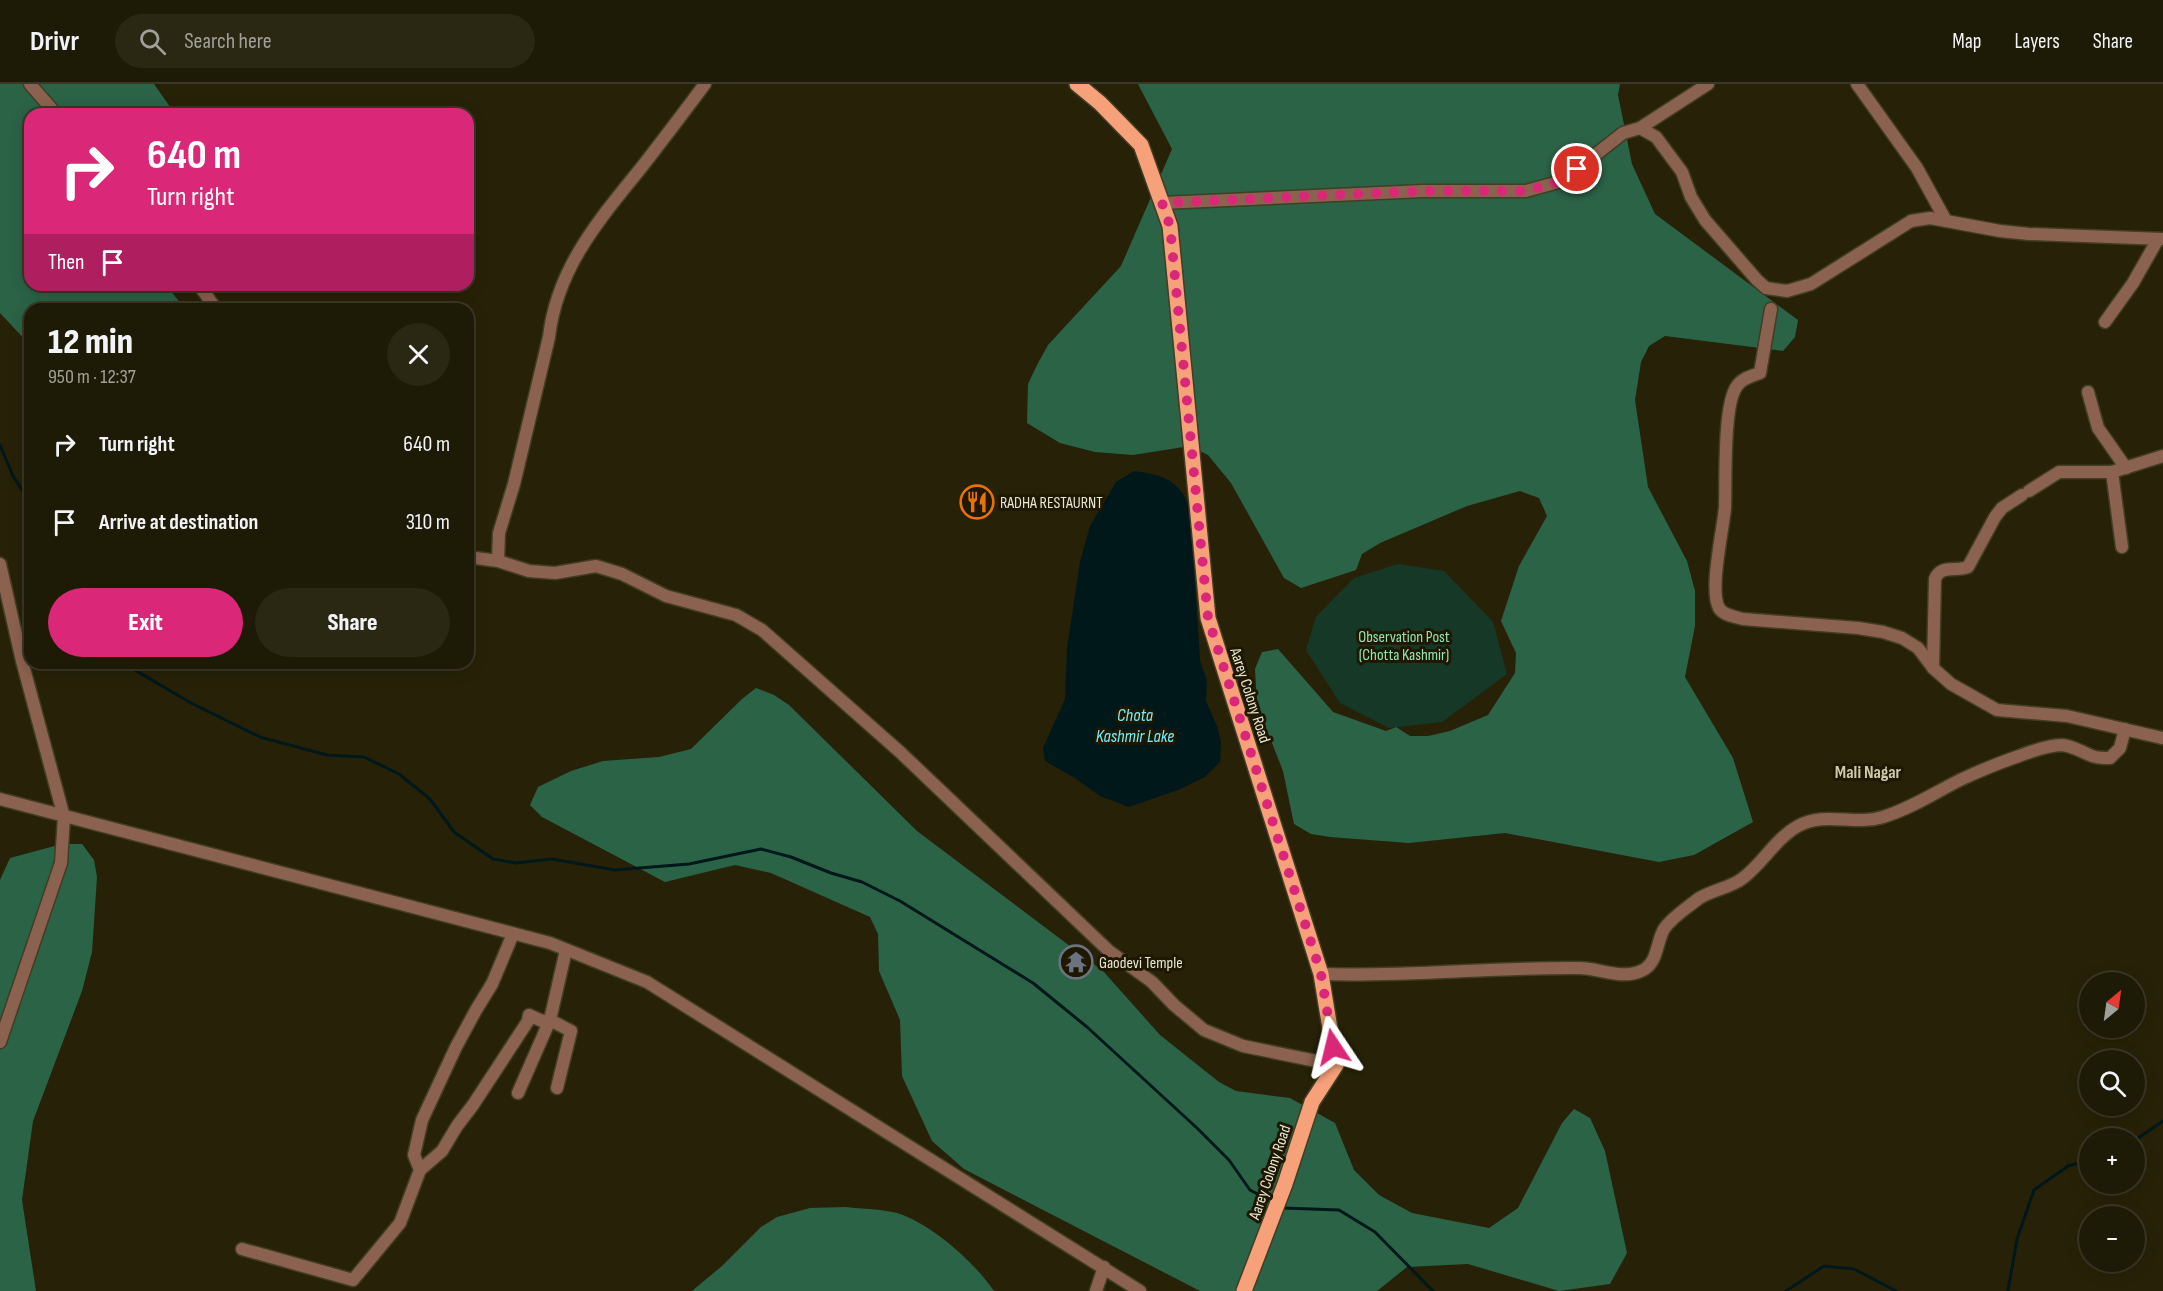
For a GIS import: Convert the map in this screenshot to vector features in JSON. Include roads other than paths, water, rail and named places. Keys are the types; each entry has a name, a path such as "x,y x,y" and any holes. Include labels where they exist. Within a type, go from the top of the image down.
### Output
{"main road":[{"name":"Aarey Colony Road","path":"1077,84 1100,103 1141,145 1170,226 1208,618 1321,974 1336,1065 1312,1102 1271,1224 1244,1291"}],"street":[{"path":"30,84 51,108"},
{"path":"498,561 499,533 514,484 549,337 551,318 565,275 606,211 705,84"},
{"path":"1162,203 1423,191 1526,191 1562,181 1623,133 1640,128 1708,84"},
{"path":"1857,84 1917,168 1945,219"},
{"path":"1640,128 1656,137 1682,172 1691,197 1705,220 1766,288 1787,291 1811,284 1911,221 1930,218 2029,234 2161,239"},
{"path":"2105,321 2161,239"},
{"path":"1771,309 1760,373 1745,378 1736,386 1729,410 1724,509 1716,585 1720,610 1743,619 1883,632 1902,638 1918,648 1933,668 1951,684 1970,697 1997,710 2067,716 2162,738"},
{"path":"2088,392 2098,428 2126,468"},
{"path":"1933,668 1935,579 1938,572 1968,567 2002,508 2059,472 2112,472 2163,456"},
{"path":"2112,472 2122,547"},
{"path":"474,558 498,561 529,571 555,573 596,566 622,574 666,596 736,615 762,630 900,752 1109,951 1152,982 1174,1005 1204,1030 1243,1046 1336,1065"},
{"path":"0,564 21,661 64,817 61,862 0,1042"},
{"path":"1321,974 1375,976 1484,969 1582,968 1614,974 1635,974 1644,970 1654,960 1665,928 1678,914 1700,898 1741,880 1783,836 1798,826 1815,819 1834,817 1865,820 1880,818 1905,810 1990,766 2039,749 2063,745 2093,757 2110,758 2120,748 2125,729"},
{"path":"0,799 513,934 566,950 647,982 1140,1291"},
{"path":"420,1170 414,1155 422,1120 456,1047 492,984 513,934"},
{"path":"518,1094 550,1020 566,950"},
{"path":"242,1249 353,1280 400,1223 420,1170 442,1151 528,1021 529,1015 542,1021 550,1020 571,1031 557,1088"},
{"path":"1096,1291 1104,1268"}],"water":[{"name":"Chota Kashmir Lake","path":"1134,471 1154,474 1168,480 1180,490 1190,507 1200,660 1207,681 1206,701 1221,742 1220,762 1205,777 1178,790 1129,807 1100,796 1045,761 1043,748 1065,699 1067,648 1080,562 1090,526 1116,482"}],"waterway":[{"path":"0,445 13,476 24,493"},
{"path":"133,669 191,703 260,737 327,755 364,757 399,774 430,799 454,832 493,859 516,863 552,859 615,870 689,864 761,849 862,882 900,901 1033,983 1087,1027 1197,1128 1229,1160 1250,1190 1272,1202"},
{"path":"2145,1133 2163,1121"},
{"path":"2008,1291 2017,1239 2034,1190 2068,1166 2079,1163"},
{"path":"1283,1208 1339,1210 1375,1232 1433,1291"},
{"path":"1786,1291 1824,1266 1854,1269 1896,1291"}],"place":[{"name":"RADHA RESTAURNT","path":"977,502"},
{"name":"Gaodevi Temple","path":"1076,962"}],"district":[{"name":"Mali Nagar","path":"1868,772"}],"park label":[{"name":"Observation Post (Chotta Kashmir)","path":"1404,645"}]}
